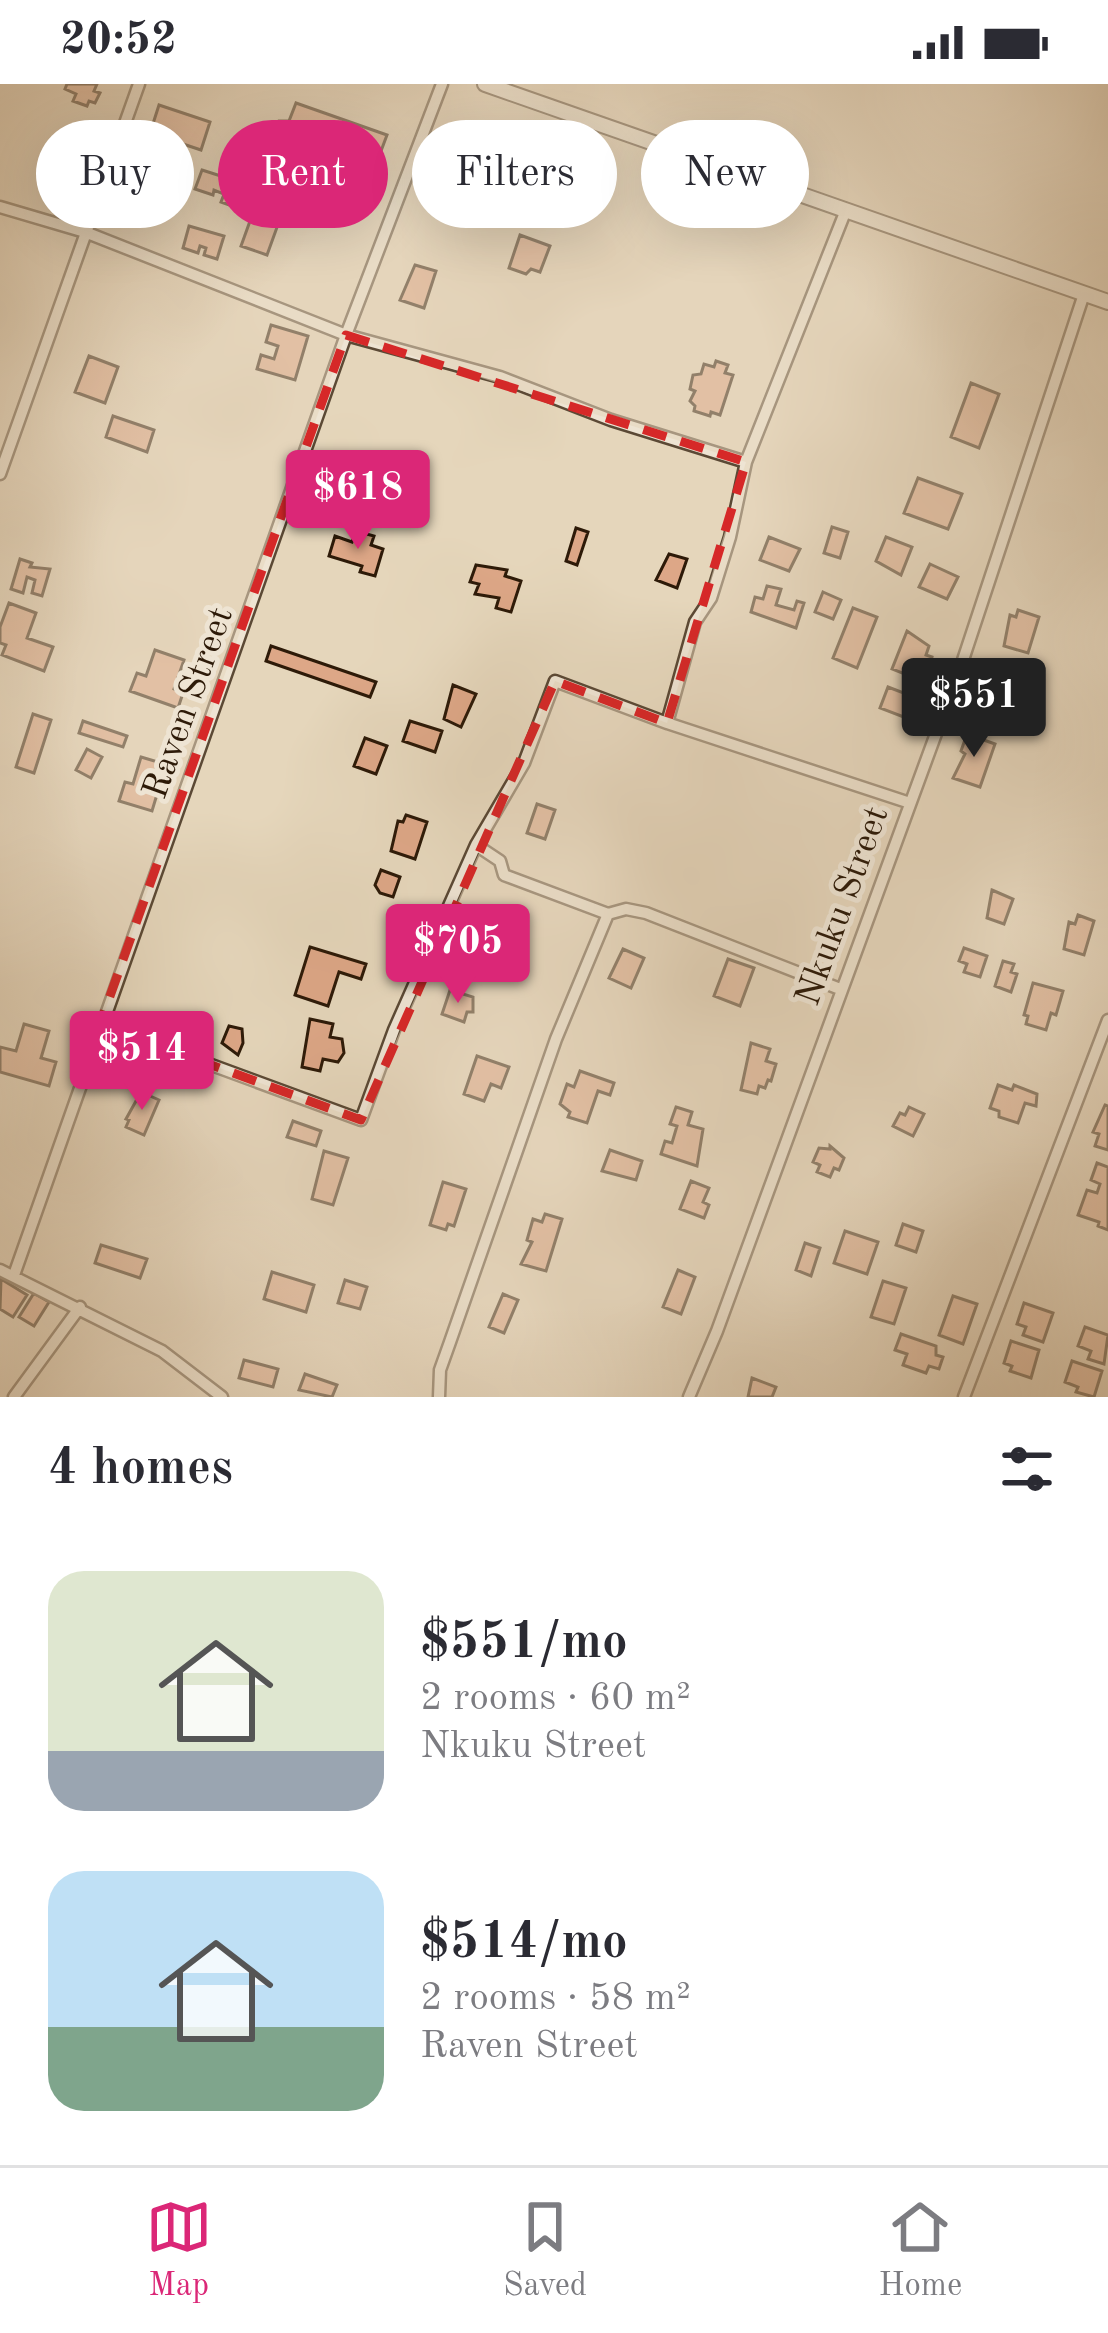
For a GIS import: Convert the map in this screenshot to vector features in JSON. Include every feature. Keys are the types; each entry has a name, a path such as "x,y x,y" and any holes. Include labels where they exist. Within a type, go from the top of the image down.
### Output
{"street":[{"path":"0,474 139,84"},
{"name":"Raven Street","path":"14,1275 346,334 442,84"},
{"path":"485,84 1108,302"},
{"path":"0,207 85,232 346,334 500,377 611,420 746,462"},
{"path":"667,723 695,622 711,598 730,537 746,462 846,210"},
{"name":"Nkuku Street","path":"689,1397 963,660 1084,294"},
{"path":"100,1024 361,1120 394,1030 476,845 524,764 555,681 910,803"},
{"path":"476,845 500,861 503,874 608,914 626,909 646,913 840,989"},
{"path":"439,1397 440,1370 556,1039 608,914"},
{"path":"964,1397 1108,1020"},
{"path":"0,1270 163,1351 222,1397"},
{"path":"14,1397 80,1307"}],"highlighted area":[{"path":"346,335 746,462 667,723 555,681 361,1120 100,1024"}],"building":[{"path":"67,84 97,84 94,91 100,93 87,106 73,101 76,94 65,89"},
{"path":"296,103 344,120 289,120"},
{"path":"159,105 210,122 201,150 194,148 194,120 154,120"},
{"path":"202,170 218,175 218,192 213,195 195,189"},
{"path":"188,228 224,236 217,259 204,255 206,248 200,246 198,253 183,248"},
{"path":"248,228 277,228 267,255 241,246"},
{"path":"520,235 550,246 540,272 531,269 526,274 509,268"},
{"path":"415,265 436,271 424,308 400,300"},
{"path":"271,325 308,336 295,380 257,369 261,355 274,359 278,346 266,342"},
{"path":"89,356 118,367 105,403 75,392"},
{"path":"716,361 728,365 725,373 733,375 720,415 711,412 710,416 694,411 690,401 695,391 690,389 693,375 701,374 704,364 714,367"},
{"path":"971,383 999,394 979,448 951,437"},
{"path":"113,416 154,430 147,452 106,437"},
{"path":"918,478 962,494 948,529 904,513"},
{"path":"832,527 848,532 840,558 824,553"},
{"path":"576,528 588,532 577,565 566,561"},
{"path":"356,531 374,536 371,545 383,549 375,576 360,572 362,566 329,556 335,536 352,542"},
{"path":"769,537 800,549 789,571 760,560"},
{"path":"886,537 912,547 901,575 876,561"},
{"path":"669,554 687,559 677,588 656,580"},
{"path":"20,559 32,563 30,567 50,569 42,596 32,593 35,580 27,577 23,593 11,589"},
{"path":"930,564 958,577 947,599 919,587"},
{"path":"476,565 507,570 505,576 521,581 511,612 496,608 499,598 475,594 479,584 470,582"},
{"path":"767,586 781,589 776,605 794,610 797,601 804,603 796,628 751,612 755,597 763,599"},
{"path":"823,592 841,600 833,619 815,612"},
{"path":"9,603 36,613 27,638 53,647 44,671 2,655 6,645 0,643 0,627"},
{"path":"853,608 877,617 857,668 833,658"},
{"path":"1018,610 1039,617 1028,653 1004,646 1010,615 1016,617"},
{"path":"907,631 929,646 926,655 932,657 925,682 892,669"},
{"path":"271,646 376,682 370,697 266,661"},
{"path":"155,650 184,660 174,689 183,693 178,708 130,691 137,673 146,676"},
{"path":"453,685 476,694 461,727 444,719"},
{"path":"888,687 917,698 909,719 880,708"},
{"path":"33,714 51,720 34,773 16,767"},
{"path":"83,721 127,736 123,747 79,733"},
{"path":"410,721 442,731 435,752 403,741"},
{"path":"967,734 995,744 980,787 953,778 965,754 961,751"},
{"path":"365,738 387,746 376,774 354,766"},
{"path":"87,749 102,757 91,778 76,770"},
{"path":"141,757 158,762 151,786 158,791 152,811 119,801 125,782 133,784"},
{"path":"537,804 555,810 545,839 527,833"},
{"path":"406,815 427,822 415,859 391,851 398,821 403,822"},
{"path":"381,870 400,877 393,897 380,893 375,885"},
{"path":"992,890 1013,899 1004,924 987,918"},
{"path":"1078,915 1094,921 1084,955 1064,949 1069,922 1075,924"},
{"path":"310,947 366,964 361,979 339,972 328,1006 295,995"},
{"path":"964,948 987,956 980,977 964,972 967,964 959,961"},
{"path":"623,949 644,958 631,988 609,978"},
{"path":"728,959 754,968 740,1006 714,996"},
{"path":"1003,961 1014,964 1011,972 1017,974 1011,992 995,986"},
{"path":"1033,983 1063,991 1046,1030 1026,1024"},
{"path":"450,990 473,997 473,1012 467,1012 464,1022 442,1014"},
{"path":"310,1019 333,1024 330,1037 342,1039 344,1053 338,1062 323,1059 320,1071 302,1067"},
{"path":"24,1024 49,1031 41,1058 56,1062 49,1086 0,1072 0,1047 16,1051"},
{"path":"229,1026 242,1029 238,1055 222,1043"},
{"path":"751,1043 770,1049 766,1061 776,1064 771,1081 765,1088 759,1086 757,1094 741,1090"},
{"path":"477,1056 509,1067 501,1088 491,1084 484,1101 464,1094"},
{"path":"580,1071 614,1083 610,1095 598,1091 587,1123 568,1117 570,1112 560,1104 567,1084 574,1087"},
{"path":"998,1085 1037,1094 1036,1106 1025,1103 1018,1123 999,1117 999,1111 990,1108"},
{"path":"141,1092 159,1100 144,1135 126,1127"},
{"path":"1105,1105 1108,1150 1095,1146 1099,1134 1093,1132"},
{"path":"676,1107 692,1112 688,1125 703,1129 697,1166 661,1154 665,1141 672,1143 677,1126 670,1124"},
{"path":"909,1107 924,1114 913,1136 893,1126"},
{"path":"293,1121 321,1131 316,1146 287,1137"},
{"path":"830,1146 844,1158 830,1177 817,1172 820,1165 813,1162 819,1148"},
{"path":"610,1150 642,1161 636,1180 602,1171"},
{"path":"324,1151 348,1158 333,1205 312,1199"},
{"path":"1097,1163 1108,1167 1108,1230 1078,1215 1087,1190 1097,1193 1100,1184 1091,1180"},
{"path":"691,1181 709,1188 703,1202 709,1205 704,1218 680,1209"},
{"path":"443,1182 466,1189 454,1226 448,1224 446,1230 430,1225"},
{"path":"545,1214 562,1219 546,1271 521,1264 532,1242 527,1240 533,1219 542,1222"},
{"path":"903,1224 923,1231 916,1252 896,1245"},
{"path":"845,1231 878,1242 867,1274 834,1263"},
{"path":"805,1243 820,1248 811,1276 796,1270"},
{"path":"101,1245 147,1259 140,1278 95,1263"},
{"path":"678,1270 695,1277 681,1314 663,1307"},
{"path":"272,1272 314,1285 306,1312 264,1299"},
{"path":"1,1279 27,1295 13,1317 0,1309"},
{"path":"345,1280 367,1287 360,1309 338,1303"},
{"path":"883,1281 906,1288 894,1324 871,1317"},
{"path":"34,1293 49,1302 34,1326 19,1317"},
{"path":"503,1294 518,1300 504,1333 489,1327"},
{"path":"953,1296 977,1304 963,1344 939,1335"},
{"path":"1024,1303 1053,1313 1043,1342 1023,1335 1026,1327 1017,1324"},
{"path":"1085,1327 1108,1335 1104,1364 1088,1359 1091,1351 1078,1346"},
{"path":"901,1334 936,1346 936,1355 943,1357 939,1369 929,1366 926,1373 903,1365 907,1354 895,1350"},
{"path":"1011,1341 1039,1350 1031,1378 1010,1371 1012,1366 1004,1363"},
{"path":"244,1360 278,1369 273,1387 239,1378"},
{"path":"1072,1361 1102,1371 1094,1397 1076,1392 1078,1387 1065,1382"},
{"path":"305,1374 337,1385 332,1397 299,1390"},
{"path":"752,1378 776,1387 772,1397 748,1397"}]}
